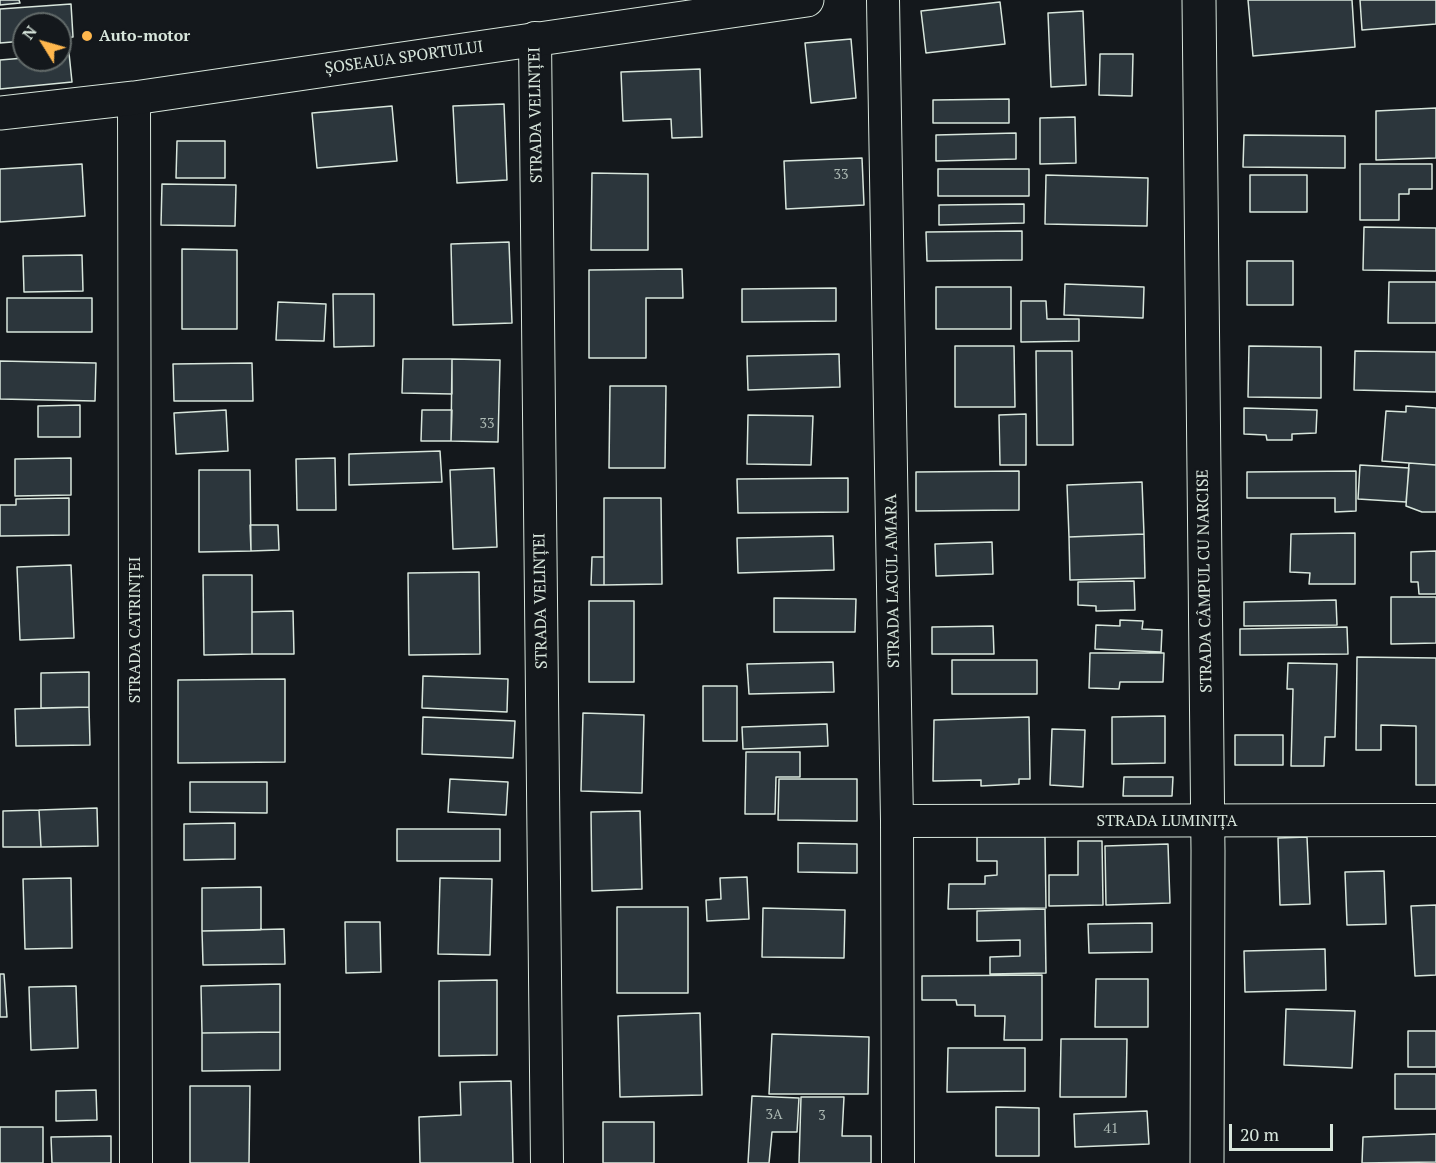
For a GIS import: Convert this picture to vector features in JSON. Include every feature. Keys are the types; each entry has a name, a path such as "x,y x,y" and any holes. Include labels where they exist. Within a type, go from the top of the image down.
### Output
{"street":[{"name":"ȘOSEAUA SPORTULUI","path":"0,113 134,98 807,0"},
{"name":"STRADA LACUL AMARA","path":"883,0 897,821 898,1163"},
{"name":"STRADA CÂMPUL CU NARCISE","path":"1199,0 1208,822 1207,1163"},
{"name":"STRADA VELINȚEI","path":"535,38 547,1163"},
{"name":"STRADA CATRINȚEI","path":"134,98 136,1163"},
{"name":"STRADA LUMINIȚA","path":"897,821 1436,820"}],"building":[{"path":"0,0 19,0 20,3 0,5"},
{"path":"1248,0 1352,0 1355,47 1253,56"},
{"path":"1360,0 1436,0 1436,24 1362,30"},
{"path":"1000,2 1005,44 926,53 921,11"},
{"path":"71,4 71,12 12,12 12,42 0,43 0,9"},
{"path":"1083,11 1086,85 1051,87 1048,13"},
{"path":"851,39 856,98 811,103 805,43"},
{"path":"1100,54 1133,54 1132,96 1099,95"},
{"path":"12,59 12,72 71,72 72,82 0,89 0,60"},
{"path":"700,69 702,137 672,138 671,119 623,121 621,72"},
{"path":"1009,99 1009,123 933,123 933,100"},
{"path":"504,104 507,180 457,183 453,106"},
{"path":"392,106 397,161 317,168 312,113"},
{"path":"1436,108 1436,158 1376,160 1376,111"},
{"path":"1075,117 1076,163 1040,164 1040,118"},
{"path":"1016,133 1016,159 936,161 936,135"},
{"path":"1244,135 1345,136 1345,168 1243,167"},
{"path":"177,141 225,141 225,178 176,178"},
{"path":"862,158 864,205 786,209 784,161"},
{"path":"82,164 85,216 0,222 0,169"},
{"path":"1360,164 1432,164 1432,189 1409,189 1409,194 1399,194 1399,220 1360,220"},
{"path":"938,169 1029,169 1029,196 938,196"},
{"path":"592,173 648,174 648,250 591,250"},
{"path":"1046,175 1148,178 1147,226 1045,224"},
{"path":"1250,175 1307,175 1307,212 1250,212"},
{"path":"162,184 236,185 235,226 161,225"},
{"path":"1024,204 1024,223 939,225 939,205"},
{"path":"1364,227 1436,228 1436,271 1363,270"},
{"path":"1022,231 1022,260 927,261 926,232"},
{"path":"509,242 512,323 453,325 451,244"},
{"path":"182,249 237,250 237,329 182,329"},
{"path":"82,255 83,291 24,292 23,256"},
{"path":"1247,261 1293,261 1293,305 1247,305"},
{"path":"682,269 683,298 646,298 646,358 589,358 589,270"},
{"path":"1389,282 1436,282 1436,323 1388,323"},
{"path":"1065,284 1144,287 1143,318 1064,315"},
{"path":"936,287 1011,287 1011,329 936,329"},
{"path":"836,288 836,321 742,322 742,289"},
{"path":"333,294 374,294 374,346 334,347"},
{"path":"7,298 92,298 92,332 7,332"},
{"path":"1021,301 1046,301 1047,319 1079,319 1079,341 1021,342"},
{"path":"278,302 326,304 324,341 276,340"},
{"path":"955,346 1014,346 1015,407 955,407"},
{"path":"1249,346 1321,347 1321,398 1248,397"},
{"path":"1036,351 1072,351 1073,445 1037,445"},
{"path":"1355,351 1436,352 1436,392 1354,390"},
{"path":"839,354 840,387 748,390 747,356"},
{"path":"403,359 452,359 452,394 402,393"},
{"path":"452,359 500,360 498,442 451,441"},
{"path":"0,361 96,363 95,401 0,399"},
{"path":"252,363 253,401 174,401 173,364"},
{"path":"610,386 666,386 665,468 609,468"},
{"path":"80,405 80,437 38,437 38,406"},
{"path":"1406,406 1436,408 1436,465 1382,461 1386,411 1406,412"},
{"path":"1244,408 1317,410 1316,433 1292,434 1292,440 1267,440 1266,435 1244,434"},
{"path":"226,410 228,451 176,454 174,413"},
{"path":"422,410 452,410 451,441 421,441"},
{"path":"1026,414 1026,465 1000,465 999,415"},
{"path":"748,415 813,416 811,465 747,464"},
{"path":"440,451 442,482 349,485 349,454"},
{"path":"71,458 71,495 15,496 15,459"},
{"path":"335,458 336,510 297,510 296,459"},
{"path":"1409,463 1436,465 1436,512 1422,512 1406,506"},
{"path":"1360,465 1409,468 1406,502 1358,499"},
{"path":"494,468 497,547 453,549 450,470"},
{"path":"199,470 250,470 251,551 199,552"},
{"path":"1019,471 1019,510 916,511 916,472"},
{"path":"1356,471 1356,511 1335,512 1335,498 1247,498 1247,472"},
{"path":"848,478 848,512 738,513 737,479"},
{"path":"1142,482 1144,534 1069,537 1067,485"},
{"path":"69,498 69,535 0,536 0,505 16,505 16,499"},
{"path":"604,498 661,498 662,584 604,585"},
{"path":"250,525 278,525 279,550 251,551"},
{"path":"1355,533 1355,584 1309,584 1310,573 1290,572 1291,534"},
{"path":"1144,534 1145,578 1070,580 1069,537"},
{"path":"833,536 834,570 738,573 737,538"},
{"path":"992,542 993,574 936,576 935,544"},
{"path":"1436,551 1436,594 1419,594 1418,582 1411,582 1411,552"},
{"path":"592,557 604,557 604,585 591,585"},
{"path":"71,565 74,638 20,640 17,567"},
{"path":"479,572 480,654 409,655 408,573"},
{"path":"203,575 252,575 252,654 204,655"},
{"path":"1134,581 1135,610 1096,611 1096,606 1078,605 1078,582"},
{"path":"1391,597 1436,597 1436,643 1391,644"},
{"path":"774,598 856,599 855,632 774,632"},
{"path":"1336,600 1337,625 1244,626 1244,602"},
{"path":"589,601 634,601 634,682 589,682"},
{"path":"293,611 294,654 252,654 252,612"},
{"path":"1120,620 1143,621 1142,629 1162,630 1161,652 1095,649 1096,625 1120,626"},
{"path":"993,626 994,654 932,654 932,627"},
{"path":"1347,627 1348,654 1240,655 1240,629"},
{"path":"1090,653 1164,653 1163,682 1120,682 1119,689 1089,688"},
{"path":"1357,657 1436,658 1436,785 1416,785 1416,726 1381,725 1381,750 1356,750"},
{"path":"952,660 1037,660 1037,694 952,694"},
{"path":"833,662 834,692 749,694 747,664"},
{"path":"1288,663 1337,664 1335,737 1325,737 1324,766 1291,766 1293,689 1287,689"},
{"path":"89,672 89,707 41,708 41,673"},
{"path":"423,676 508,679 507,712 422,708"},
{"path":"285,679 285,762 178,763 178,680"},
{"path":"703,686 737,686 737,741 703,741"},
{"path":"89,707 90,745 16,746 15,709"},
{"path":"583,713 644,715 642,793 581,791"},
{"path":"1165,716 1165,763 1112,764 1112,717"},
{"path":"423,717 515,721 513,758 422,754"},
{"path":"1029,717 1030,779 1019,779 1019,784 981,786 981,780 933,781 934,720"},
{"path":"827,724 828,746 743,749 742,727"},
{"path":"1052,729 1085,730 1083,787 1050,785"},
{"path":"1235,735 1283,735 1283,765 1235,765"},
{"path":"746,752 800,752 800,777 776,777 775,814 745,814"},
{"path":"1124,777 1173,777 1172,796 1123,796"},
{"path":"450,779 508,782 506,815 448,812"},
{"path":"779,779 857,779 857,821 778,820"},
{"path":"190,782 267,782 267,813 190,812"},
{"path":"97,808 98,846 41,847 39,810"},
{"path":"39,810 41,847 3,847 3,811"},
{"path":"640,811 642,889 592,891 591,812"},
{"path":"235,823 235,859 184,860 184,824"},
{"path":"397,829 500,829 500,861 397,861"},
{"path":"977,837 1045,837 1046,908 948,909 949,884 985,884 985,876 997,875 997,861 977,861"},
{"path":"1307,837 1310,904 1280,905 1278,838"},
{"path":"1078,841 1102,841 1103,905 1049,906 1049,875 1078,875"},
{"path":"798,843 857,844 857,873 798,872"},
{"path":"1168,844 1170,903 1106,905 1105,846"},
{"path":"1384,871 1386,924 1347,925 1345,872"},
{"path":"747,877 749,919 707,921 706,900 721,899 720,878"},
{"path":"71,878 72,948 25,949 23,879"},
{"path":"440,878 492,879 490,955 438,954"},
{"path":"261,887 261,930 202,931 202,888"},
{"path":"1436,905 1436,975 1415,976 1411,906"},
{"path":"617,907 688,907 688,993 617,993"},
{"path":"763,908 845,910 844,958 762,957"},
{"path":"1045,909 1046,973 990,974 990,957 1020,956 1020,940 977,941 977,911"},
{"path":"345,922 380,922 381,972 346,973"},
{"path":"1152,923 1152,952 1089,953 1088,924"},
{"path":"284,929 285,964 203,965 202,931"},
{"path":"1325,949 1326,990 1245,992 1244,951"},
{"path":"0,974 4,974 7,1017 0,1017"},
{"path":"1042,975 1042,1040 1004,1040 1005,1016 975,1016 975,1005 957,1005 956,1000 922,1000 922,976"},
{"path":"1096,979 1148,979 1148,1027 1095,1027"},
{"path":"497,980 497,1055 439,1056 439,981"},
{"path":"280,984 280,1032 202,1033 201,986"},
{"path":"76,986 78,1048 31,1050 29,987"},
{"path":"1286,1009 1355,1011 1352,1068 1284,1065"},
{"path":"700,1013 702,1095 620,1097 618,1016"},
{"path":"1408,1031 1436,1031 1436,1067 1408,1067"},
{"path":"280,1032 280,1070 202,1071 202,1033"},
{"path":"772,1034 869,1037 868,1094 769,1094"},
{"path":"1061,1039 1127,1039 1126,1097 1060,1097"},
{"path":"948,1048 1025,1048 1025,1091 947,1092"},
{"path":"1395,1074 1436,1074 1436,1109 1395,1109"},
{"path":"511,1081 513,1163 420,1163 419,1117 461,1115 460,1082"},
{"path":"190,1086 250,1086 249,1163 190,1163"},
{"path":"96,1090 97,1120 56,1121 56,1091"},
{"path":"752,1096 799,1098 797,1132 772,1132 769,1163 748,1163"},
{"path":"801,1097 844,1097 842,1136 871,1136 871,1163 799,1163"},
{"path":"996,1107 1039,1108 1039,1156 996,1156"},
{"path":"1147,1111 1149,1144 1075,1147 1074,1114"},
{"path":"603,1122 654,1122 654,1163 603,1163"},
{"path":"0,1127 43,1127 43,1163 0,1163"},
{"path":"1436,1134 1436,1162 1362,1163 1363,1137"},
{"path":"111,1136 111,1163 52,1163 51,1137"}],"place":[{"name":"Auto-motor","path":"87,36"}]}
